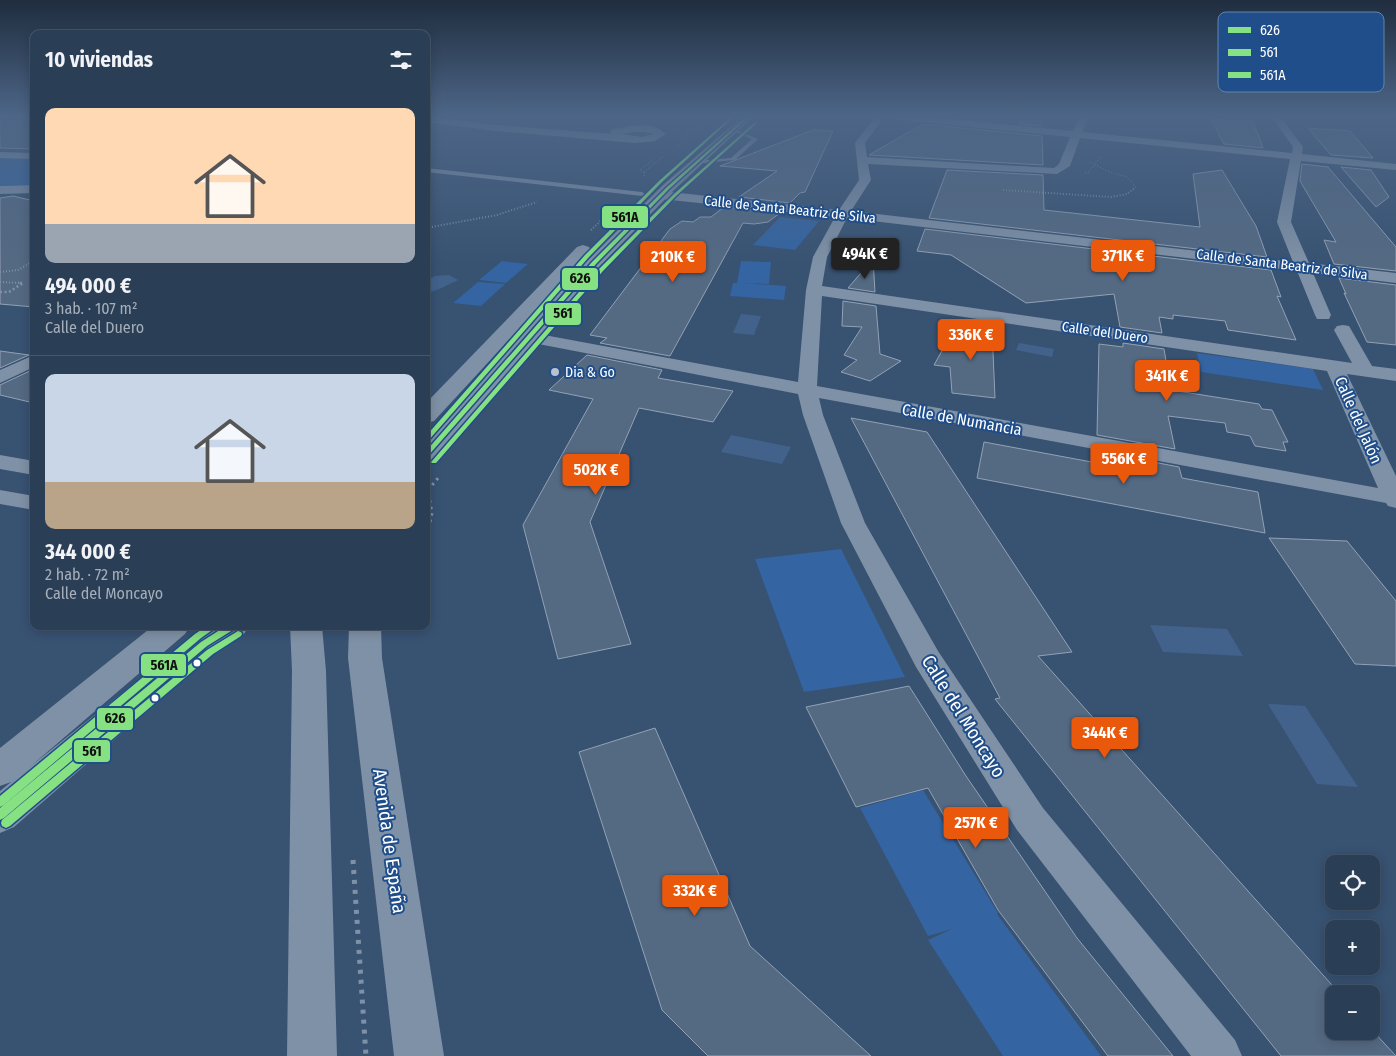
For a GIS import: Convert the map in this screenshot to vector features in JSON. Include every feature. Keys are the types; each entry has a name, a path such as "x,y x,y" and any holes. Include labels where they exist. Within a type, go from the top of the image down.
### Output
{"street":[{"path":"430,412 571,261 649,186 677,165"},
{"path":"430,450 528,336 594,263 649,186 690,165"},
{"name":"Calle del Moncayo","path":"864,165 865,180 843,214 820,257 814,290 807,389 813,415 853,523 927,659 1030,819 1219,1056"},
{"path":"939,165 1035,172 1057,171 1064,165"},
{"path":"1296,165 1284,222 1323,315"},
{"path":"1377,165 1396,167"},
{"name":"Calle de Santa Beatriz de Silva","path":"649,186 843,214 1396,278"},
{"path":"0,190 30,189"},
{"name":"Calle del Duero","path":"814,290 1396,375"},
{"name":"Calle del Jalón","path":"1344,330 1365,370"},
{"name":"Calle de Numancia","path":"528,336 1396,499"},
{"path":"0,378 30,362"},
{"name":"Calle del Jalón","path":"1334,365 1396,499"},
{"path":"0,462 30,467"},
{"path":"0,497 30,502"},
{"path":"0,770 169,630"},
{"path":"0,815 204,644 227,630"},
{"path":"306,630 309,671 312,1056"},
{"name":"Avenida de España","path":"366,630 365,658 419,1056"}],"lane":[{"path":"430,170 587,188 649,186"}],"path":[{"path":"646,165 640,170 649,186"},
{"path":"649,186 661,165"},
{"path":"649,186 628,185 649,186"},
{"path":"430,227 510,212 561,192 587,188"},
{"path":"0,272 18,270 30,263"},
{"path":"0,282 23,283 9,292 0,292"},
{"path":"430,487 443,470"},
{"path":"430,502 432,513 430,522"}],"shaded area":[{"path":"0,165 30,165 30,185 0,186"},
{"path":"780,217 819,221 795,250 753,245"},
{"path":"502,261 528,264 506,283 479,280"},
{"path":"741,261 771,262 769,284 743,283 786,286 784,300 730,296 733,283 737,283"},
{"path":"449,275 458,280 430,292 430,279 435,276"},
{"path":"478,282 505,284 481,306 453,303"},
{"path":"741,314 761,316 754,335 733,333"},
{"path":"1019,343 1054,349 1052,357 1016,350"},
{"path":"1197,353 1313,369 1323,390 1201,372"},
{"path":"731,435 791,447 782,464 721,452"},
{"path":"841,549 905,677 804,692 755,559"},
{"path":"1150,625 1227,629 1243,656 1163,652"},
{"path":"1268,704 1305,706 1358,787 1317,784"},
{"path":"923,790 997,914 1101,1056 1003,1056 928,940 952,929 928,936 860,808"}],"building":[{"path":"817,165 805,192 800,193 790,203 739,197 777,171 720,166"},
{"path":"1302,165 1328,167 1396,247 1396,271 1334,264 1324,240 1336,242 1300,181"},
{"path":"1341,167 1371,170 1389,197 1376,207"},
{"path":"947,170 1043,175 1044,210 1200,227 1193,174 1222,170 1256,226 1267,257 929,218"},
{"path":"13,196 30,200 30,307 0,304 0,198"},
{"path":"724,207 780,213 768,222 743,223 670,356 600,343 607,338 590,335 670,229 682,221 693,222 700,217 711,217"},
{"path":"925,229 1271,270 1281,297 1277,296 1296,340 1228,330 1225,321 1173,315 1173,319 1159,317 1162,333 1120,327 1114,294 1026,303 951,255 917,251"},
{"path":"873,259 875,292 848,288"},
{"path":"1339,278 1396,285 1396,345 1367,342"},
{"path":"843,301 876,306 880,354 901,361 870,381 841,372 857,360 844,355 862,327 842,326"},
{"path":"967,325 1002,330 993,352 995,398 952,393 950,367 934,365 948,340 951,341 960,326 966,327"},
{"path":"1123,343 1164,349 1171,390 1259,404 1262,409 1272,410 1288,442 1283,442 1286,451 1255,446 1250,436 1227,432 1225,423 1168,416 1175,449 1097,435 1099,344 1123,347"},
{"path":"0,351 29,355 0,368"},
{"path":"587,355 662,370 658,378 733,391 713,422 639,408 590,522 631,644 558,659 523,525 593,399 549,390"},
{"path":"30,371 30,402 0,395 0,385"},
{"path":"851,418 927,432 1072,652 1038,656 1332,985 1325,985 1325,1040 1380,1039 1396,1056 1281,1056 995,699 1000,698"},
{"path":"984,442 1097,463 1097,451 1179,467 1182,478 1258,492 1265,533 977,478"},
{"path":"1269,538 1347,541 1396,601 1396,666 1355,664"},
{"path":"909,686 966,776 1077,938 1173,1056 1108,1056 998,910 928,788 856,807 806,707"},
{"path":"655,728 750,946 871,1056 708,1056 662,1010 579,752"}],"transit line":[{"name":"561A","path":"430,435 587,256 679,165"},
{"name":"626","path":"430,450 594,263 668,188 694,165"},
{"name":"561","path":"434,462 601,270 675,195 708,165"},
{"name":"561A","path":"0,802 198,636 208,630"},
{"name":"626","path":"0,815 204,644 227,630"},
{"name":"561","path":"6,823 210,652 238,634"}],"place":[{"name":"Dia & Go","path":"555,372"}]}
